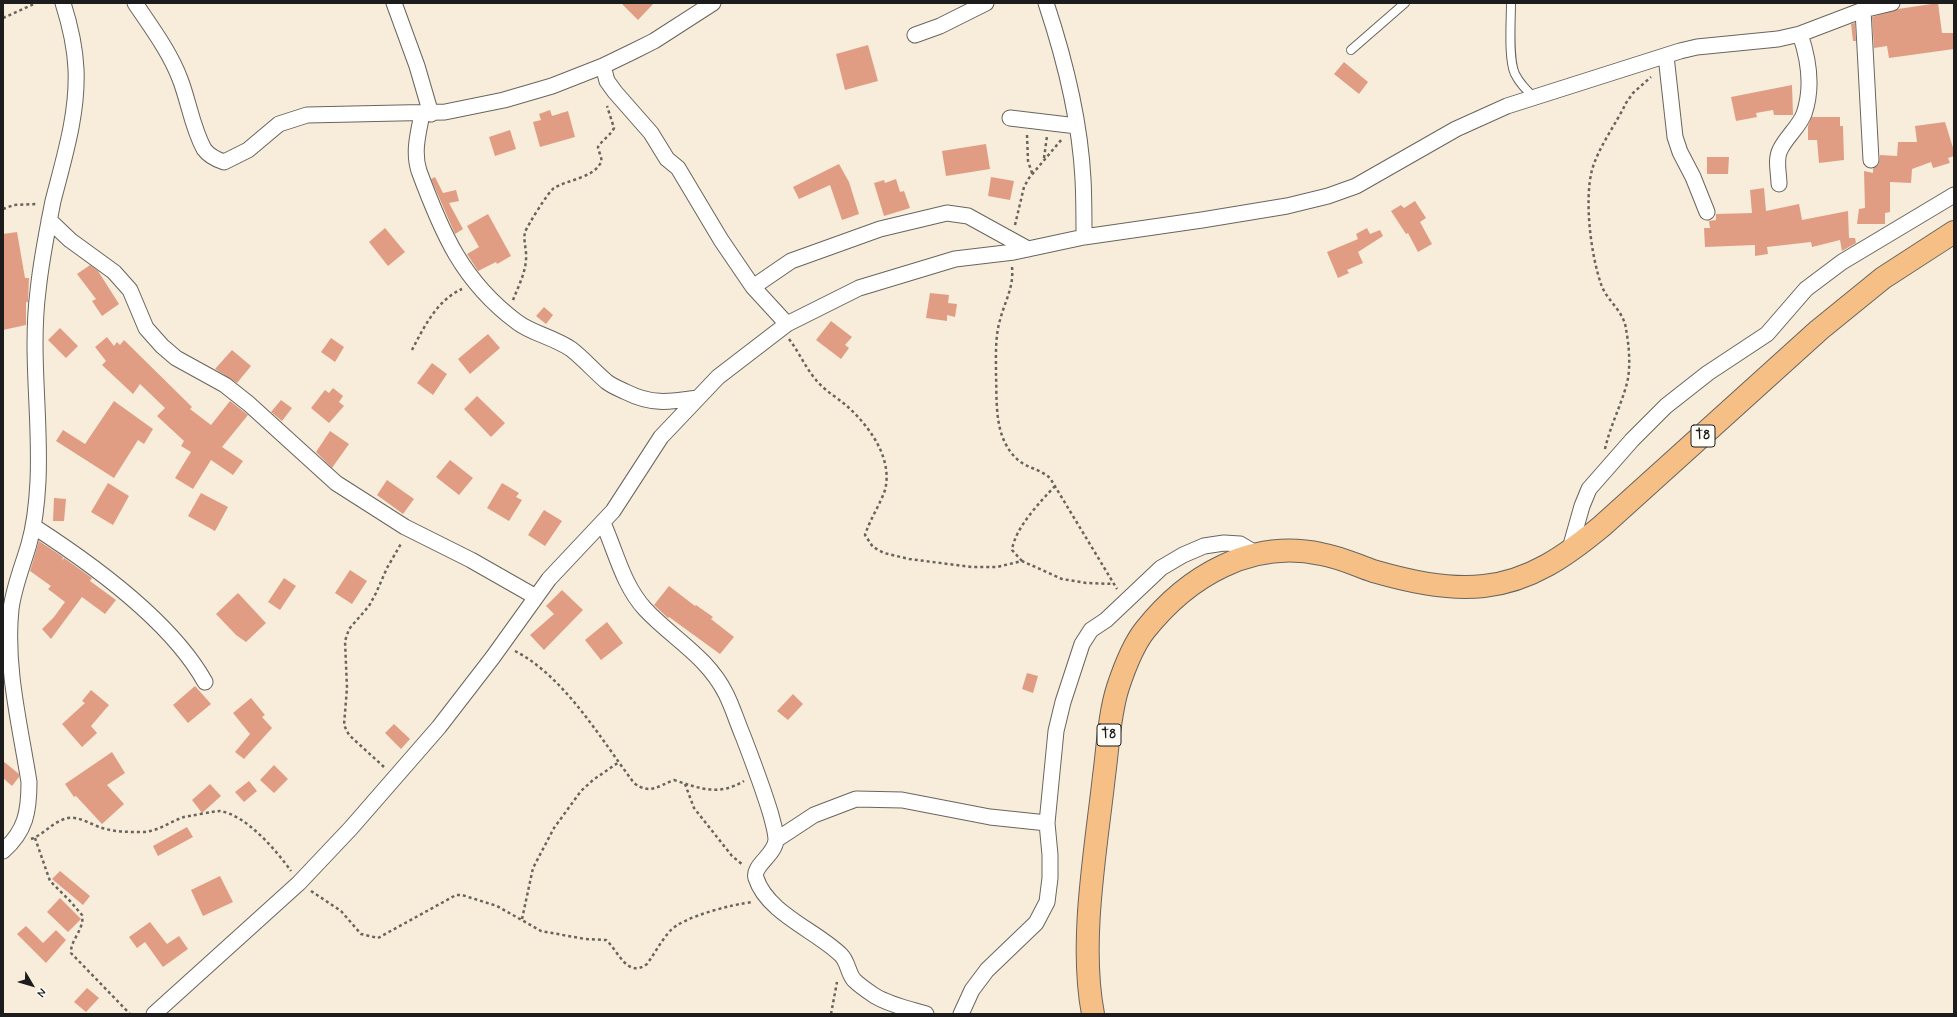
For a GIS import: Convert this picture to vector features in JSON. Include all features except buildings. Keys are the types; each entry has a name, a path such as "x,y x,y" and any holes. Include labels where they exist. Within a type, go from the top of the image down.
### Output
{"highway":[{"name":"T8","path":"1093,1014 1088,970 1090,901 1108,739 1118,688 1144,632 1166,608 1207,574 1229,562 1257,554 1287,550 1322,554 1399,578 1430,584 1470,587 1501,584 1536,572 1569,552 1602,526 1825,326 1883,278 1954,232"}],"street":[{"path":"3,851 18,834 28,810 29,782 14,693 11,659 11,615 14,590 33,526 39,449 36,343 37,300 49,220 69,137 74,108 76,70 72,32 63,3"},
{"path":"135,3 177,72 198,137 205,150 214,159 224,162 237,157 248,150 280,124 307,115 427,114 466,109 552,86 603,66 654,41 713,3"},
{"path":"394,3 417,66 427,114 416,149 418,166 447,241 476,284 490,300 507,314 525,327 562,343 578,355 609,383 639,398 653,402 696,398"},
{"path":"915,35 940,26 986,3"},
{"path":"1046,3 1061,51 1075,126 1083,178 1084,237"},
{"path":"154,1014 299,883 396,778 439,728 502,645 549,579 603,523 636,479 661,437 696,398 718,377 785,326 860,288 954,259 1018,247 1287,206 1328,196 1356,186 1456,129 1507,106 1666,60 1697,47 1778,39 1800,34 1863,10 1892,3"},
{"path":"1863,10 1871,160"},
{"path":"1779,184 1779,151 1804,114 1808,94 1808,58 1800,34"},
{"path":"1666,60 1675,137 1680,152 1693,177 1707,212"},
{"path":"603,66 607,82 651,133 667,159 678,168 721,240 753,287 785,326"},
{"path":"1010,118 1075,126"},
{"path":"1569,552 1582,506 1589,489 1632,440 1666,406 1708,373 1767,334 1806,289 1842,262 1954,195"},
{"path":"753,287 791,261 880,228 935,215 956,213 968,216 1018,247"},
{"path":"49,220 70,240 114,272 130,290 146,328 162,346 176,358 225,385 249,404 336,483 409,529 471,560 536,597"},
{"path":"603,523 624,576 633,594 645,609 698,655 718,680 736,716 772,820 776,840 772,852 756,870 755,877 759,885 771,901 799,926 832,947 842,956 848,964 854,980 874,995 926,1014"},
{"path":"33,526 73,552 134,600 194,662 205,682"},
{"path":"961,1014 972,990 987,970 1036,923 1047,902 1050,878 1050,855 1047,823 1056,731 1063,702 1082,644 1091,630 1106,620 1161,568 1183,555 1204,546 1224,543 1240,544 1257,554"},
{"path":"776,840 814,815 856,799 902,800 990,817 1047,823"}],"lane":[{"path":"1351,50 1405,3"},
{"path":"1511,3 1510,25 1514,73 1524,88 1536,98"}],"path":[{"path":"3,18 36,3"},
{"path":"1604,452 1609,430 1627,382 1628,345 1626,327 1614,302 1601,287 1597,270 1589,215 1592,170 1600,151 1633,93 1666,60"},
{"path":"507,314 525,270 526,258 524,238 528,225 550,191 587,174 601,164 598,147 602,141 612,133 614,128 607,108 607,82"},
{"path":"1029,121 1028,150 1032,173"},
{"path":"1044,160 1048,123"},
{"path":"1075,126 1032,173 1024,187 1018,247 1012,266 1013,279 1000,320 996,345 996,409 1006,444 1013,456 1021,464 1045,473 1055,486 1114,584 1124,604"},
{"path":"3,209 14,205 42,204 54,200"},
{"path":"412,350 428,319 436,310 457,291 476,284"},
{"path":"785,326 816,380 859,417 880,449 886,474 885,489 868,524 865,534 873,547 884,553 909,559 960,566 997,567 1022,561"},
{"path":"1055,486 1042,500 1013,541 1012,550 1022,561 1062,579 1086,583 1114,584"},
{"path":"396,778 349,735 344,725 347,688 345,641 349,629 369,606 387,568 409,529"},
{"path":"502,645 540,666 595,728 634,782 641,788 648,790 674,780 694,788 717,791 730,788 757,774"},
{"path":"522,919 533,868 554,828 581,791 593,780 619,762"},
{"path":"684,784 694,808 701,818 732,856 744,867 756,874"},
{"path":"14,840 34,838 55,823 70,818 116,831 142,832 152,831 186,817 218,811 233,815 259,835 283,860 299,883 341,911 361,934 378,938 456,895 473,897 522,919 533,927 553,934 585,939 606,940 624,963 635,969 643,968 647,964 670,931 683,920 748,902 771,901"},
{"path":"34,838 50,881 82,915 81,926 71,949 71,953 130,1014"},
{"path":"831,1014 842,956"}]}
